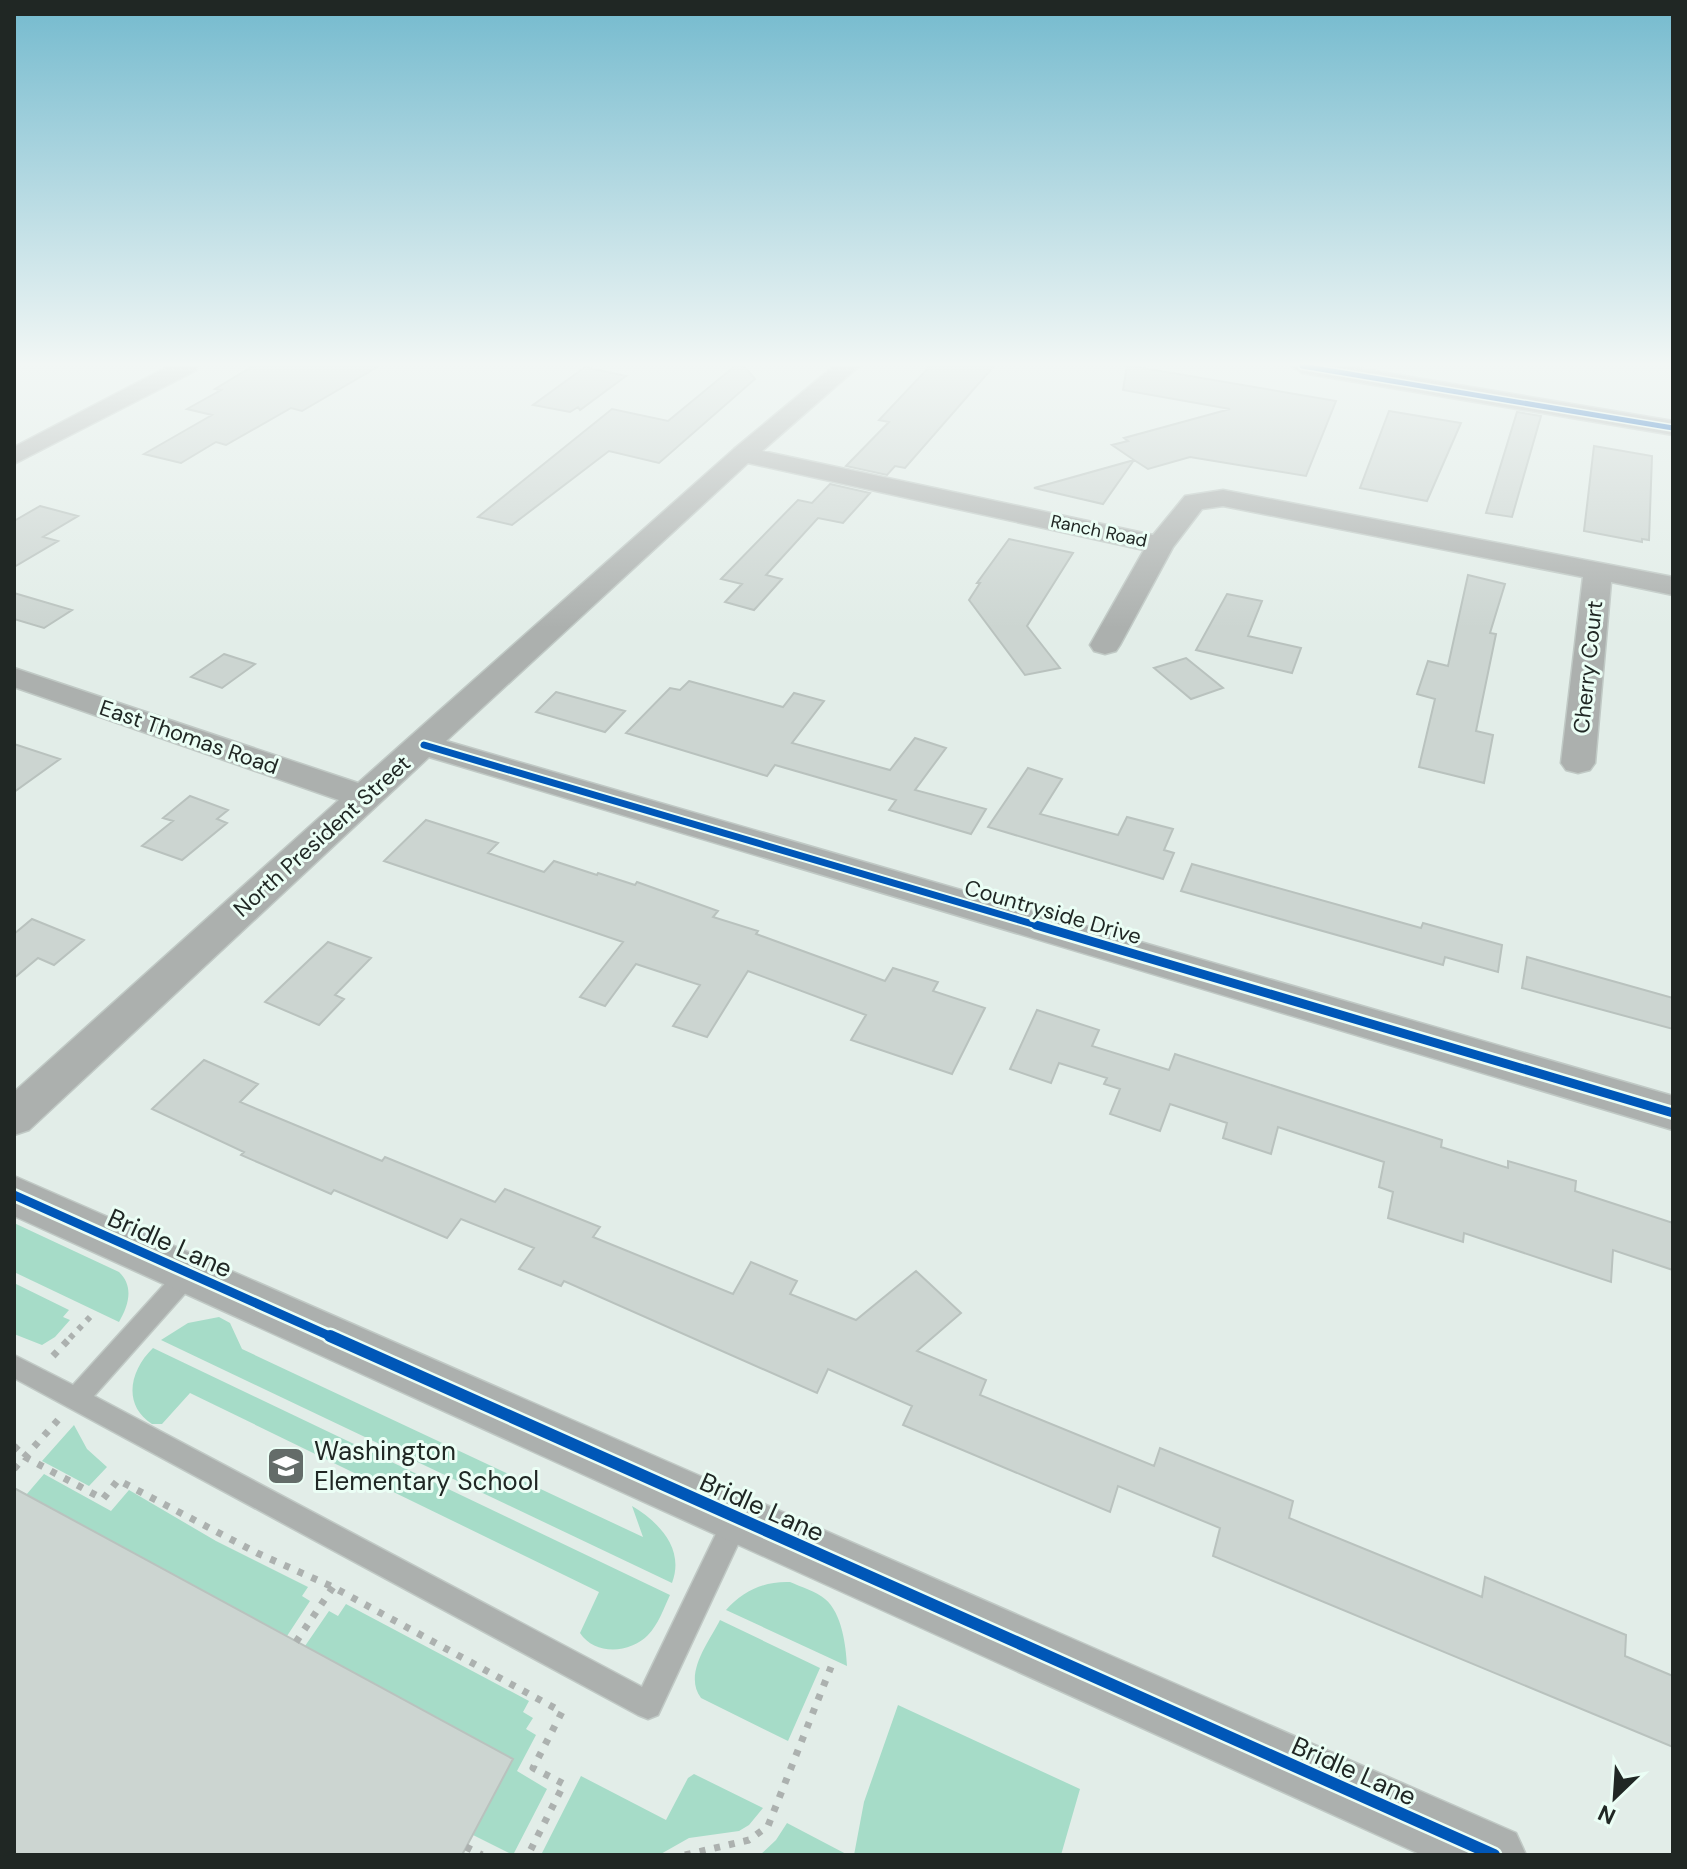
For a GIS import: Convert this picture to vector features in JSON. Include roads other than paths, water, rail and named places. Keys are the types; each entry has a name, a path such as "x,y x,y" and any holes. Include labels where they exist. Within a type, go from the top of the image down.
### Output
{"street":[{"name":"Ranch Road","path":"743,454 1160,545 1194,502 1223,498 1673,586"},
{"name":"North President Street","path":"14,1118 743,454"},
{"path":"1105,645 1160,545"},
{"name":"Cherry Court","path":"1578,763 1598,571"},
{"name":"East Thomas Road","path":"14,677 365,797"},
{"name":"Countryside Drive","path":"424,745 1673,1113"},
{"name":"Bridle Lane","path":"14,1195 1494,1855"}],"lane":[{"path":"76,1399 189,1273"},
{"path":"14,1366 648,1705 737,1518"}],"place":[{"name":"Washington Elementary School","path":"286,1466"}]}
